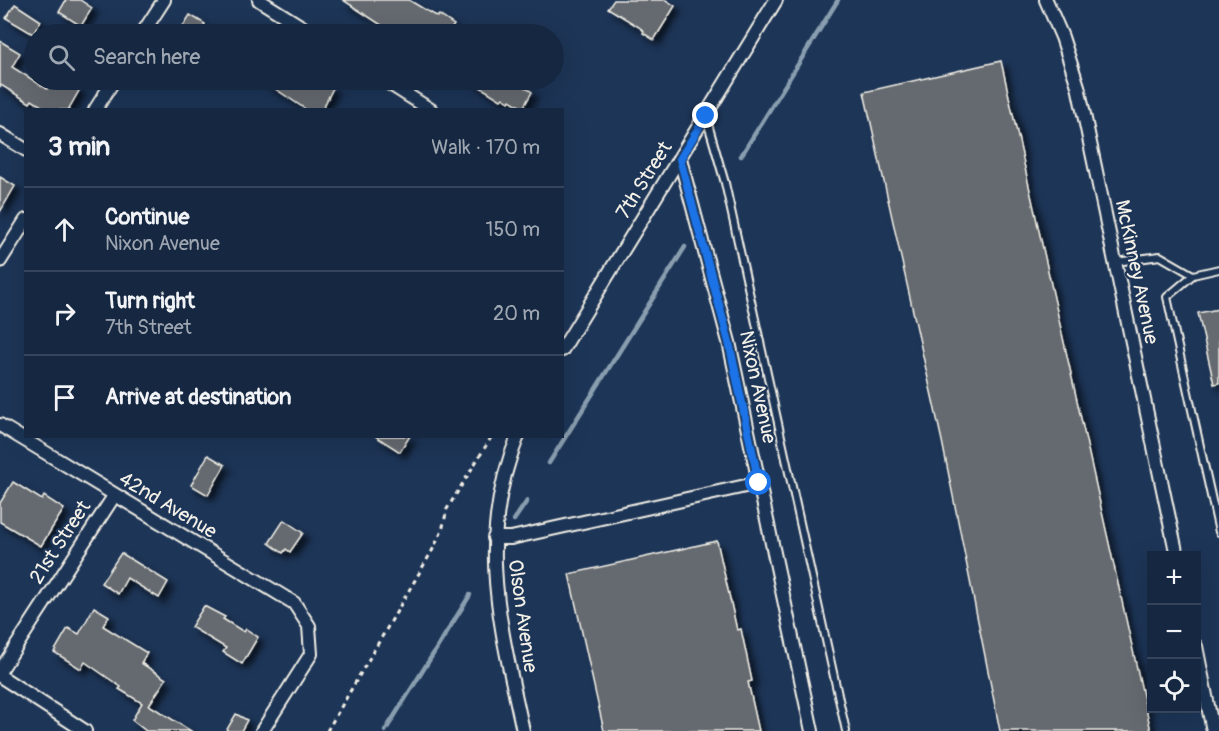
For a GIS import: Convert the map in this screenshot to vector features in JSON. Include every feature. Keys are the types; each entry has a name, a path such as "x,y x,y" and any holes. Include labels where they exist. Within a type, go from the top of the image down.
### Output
{"street":[{"path":"148,24 164,0"},
{"path":"259,0 297,24"},
{"name":"7th Street","path":"564,347 776,0"},
{"name":"McKinney Avenue","path":"1046,0 1062,37 1078,86 1176,551"},
{"path":"96,108 108,90"},
{"path":"400,90 428,108"},
{"path":"0,134 24,149"},
{"name":"Nixon Avenue","path":"680,159 729,342 812,731"},
{"path":"0,261 24,223"},
{"name":"42nd Avenue","path":"0,425 294,603 309,626 311,654 262,731"},
{"name":"Olson Avenue","path":"517,438 509,458 495,523 494,579 502,635 523,731"},
{"path":"494,538 511,538 759,483"},
{"name":"21st Street","path":"0,671 114,495"},
{"path":"1200,659 1214,731"},
{"path":"0,676 85,731"}],"lane":[{"path":"706,116 726,183 846,731"},
{"path":"1115,262 1160,256 1194,275"},
{"path":"1219,269 1194,275 1167,297 1219,532"}],"path":[{"path":"327,731 432,551 447,510 491,438"}],"building":[{"path":"66,0 80,0 92,8 82,24 78,24 59,12"},
{"path":"343,0 409,0 452,24 380,24"},
{"path":"614,0 666,0 675,6 654,40 643,33 644,31 639,27 608,8"},
{"path":"15,4 41,21 39,24 24,24 24,29 6,18"},
{"path":"190,15 205,24 184,24"},
{"path":"0,41 20,53 12,67 24,75 24,90 79,90 69,108 45,108 32,100 30,103 1,85 0,87"},
{"path":"1001,61 1151,731 1000,731 942,441 864,92"},
{"path":"277,90 332,90 323,108 304,108"},
{"path":"485,90 529,90 532,92 523,108 510,100 509,102 503,98 501,100"},
{"path":"0,177 15,186 0,212"},
{"path":"1219,309 1219,383 1214,384 1198,313"},
{"path":"378,438 409,438 400,452"},
{"path":"208,455 225,465 208,495 191,485"},
{"path":"13,482 42,500 44,496 64,509 41,546 0,522 0,503"},
{"path":"284,520 303,533 290,552 286,549 283,553 269,543"},
{"path":"717,541 737,630 741,629 752,681 748,682 759,731 604,731 569,574"},
{"path":"121,553 168,582 159,598 127,578 118,594 101,583"},
{"path":"204,606 225,617 223,619 244,632 246,629 258,637 242,664 223,652 226,648 191,627"},
{"path":"94,607 109,616 103,626 147,653 141,663 166,679 149,705 191,731 146,731 132,720 142,703 119,689 121,687 85,662 81,669 54,652 68,628 79,634"},
{"path":"236,714 247,720 241,731 226,731"}],"waterway":[{"path":"741,156 838,0"},
{"path":"549,463 685,247"},
{"path":"514,520 527,501"},
{"path":"385,731 470,595"}],"route":[{"path":"706,116 680,159 729,342 759,483"}]}
